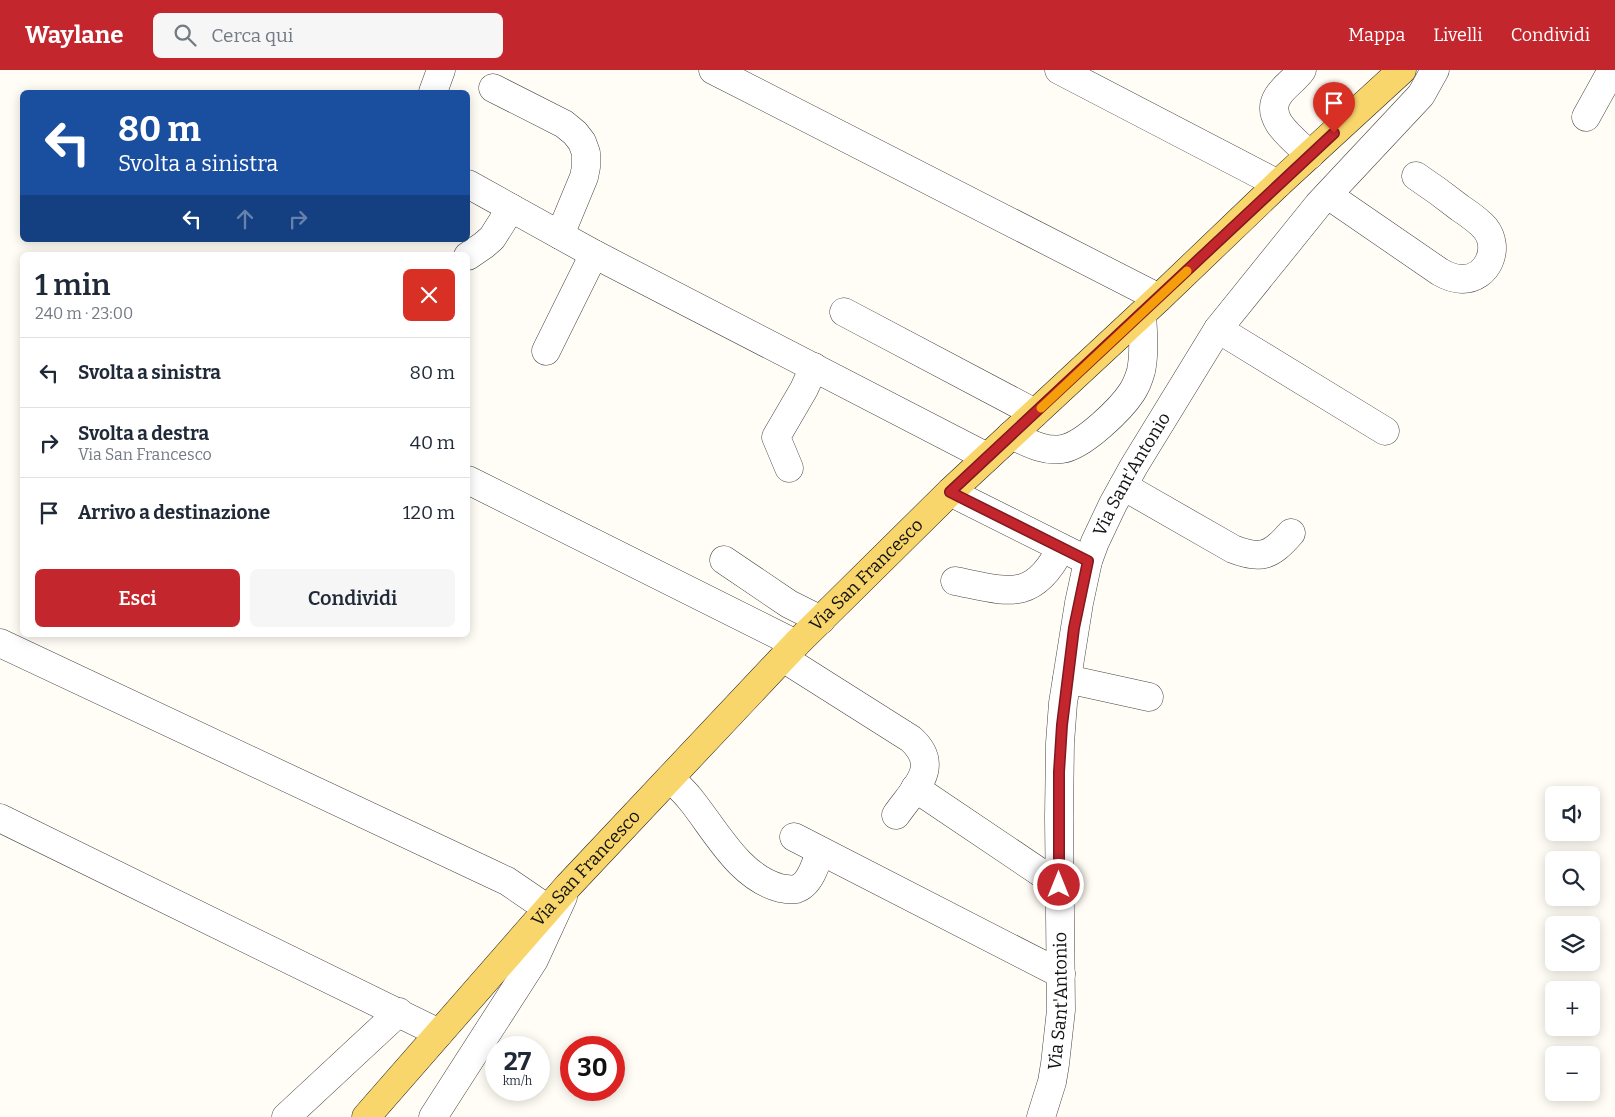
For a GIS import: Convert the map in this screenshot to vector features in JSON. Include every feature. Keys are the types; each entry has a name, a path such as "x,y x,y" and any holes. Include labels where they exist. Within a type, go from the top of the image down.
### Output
{"main road":[{"name":"Via San Francesco","path":"366,1117 568,886 790,651 950,492 1402,70"}],"street":[{"path":"433,90 441,70"},
{"path":"713,70 1151,306 1138,379 1125,401 1104,421 1083,440 1063,449 1042,448 1011,435"},
{"path":"1059,70 1278,184"},
{"path":"1302,70 1279,94 1274,102 1273,110 1276,120 1310,155"},
{"name":"Via Sant'Antonio","path":"1041,1117 1052,1082 1061,1010 1059,885 1060,743 1067,680 1079,603 1088,561 1103,523 1123,486 1218,330 1306,220 1413,105 1435,70"},
{"path":"1586,117 1612,70"},
{"path":"493,88 564,124 582,142 586,154 584,177 560,235"},
{"path":"1328,195 1440,272 1456,279 1472,277 1480,273 1487,266 1492,252 1490,236 1478,222 1416,176"},
{"path":"470,185 594,254 987,457"},
{"path":"470,254 492,238 511,208"},
{"path":"546,351 594,254"},
{"path":"844,312 1035,413"},
{"path":"1218,330 1385,431"},
{"path":"789,468 776,437 804,389 814,367"},
{"path":"470,481 790,651 910,739 917,745 924,757 925,772 896,815"},
{"path":"1123,486 1233,549 1251,555 1267,554 1274,550 1291,533"},
{"path":"950,492 1088,561"},
{"path":"955,581 1006,590 1024,588 1032,585 1045,573 1061,548"},
{"path":"724,560 789,604 821,620"},
{"path":"0,643 507,881 548,909"},
{"path":"1067,680 1149,697"},
{"path":"670,778 690,798 715,832 744,866 765,882 786,889 796,889 811,874 820,851"},
{"path":"915,788 1059,885"},
{"path":"0,818 439,1033"},
{"path":"794,837 1061,974"},
{"path":"433,1117 534,960 568,886"},
{"path":"286,1117 399,1012"}],"slow traffic":[{"path":"1041,408 1187,271"}],"route":[{"path":"1059,885 1060,743 1074,628 1088,561 950,492 1334,133"}]}
